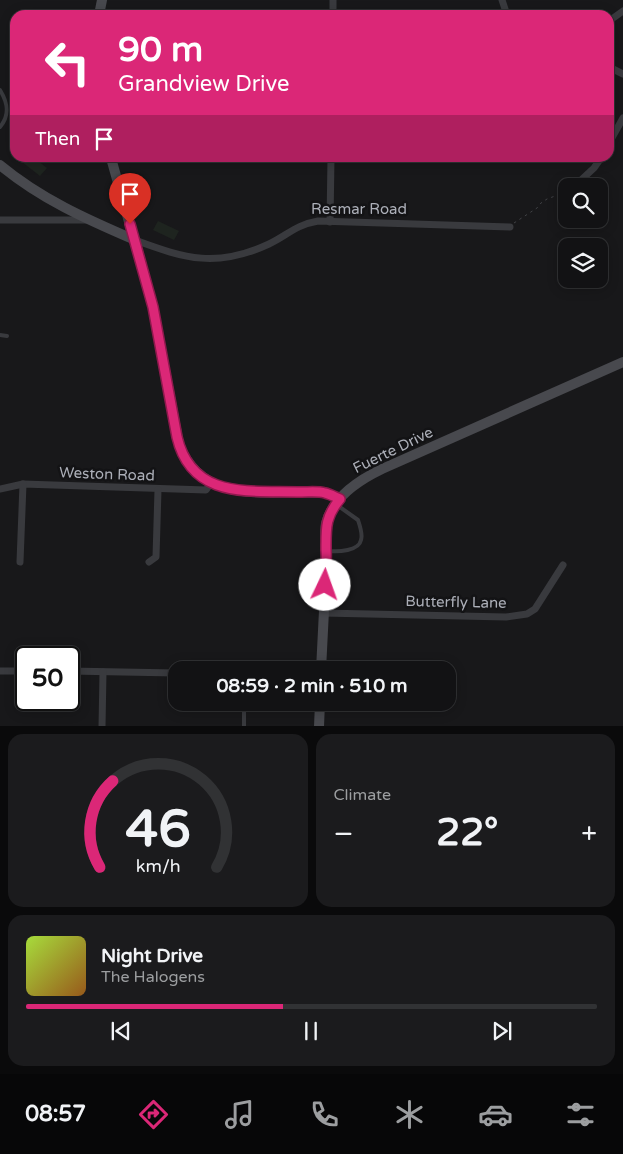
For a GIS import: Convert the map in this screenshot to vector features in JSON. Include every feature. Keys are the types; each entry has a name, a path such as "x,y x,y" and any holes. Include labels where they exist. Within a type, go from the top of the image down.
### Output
{"street":[{"path":"497,0 503,3"},
{"path":"614,134 623,118"},
{"path":"112,162 153,307 179,444 189,464 211,483 232,490 320,493 338,502"},
{"path":"330,222 331,162"},
{"path":"583,178 598,162"},
{"name":"Resmar Road","path":"0,165 59,206 88,220 169,253 202,260 224,259 254,251 304,224 318,221 510,227"},
{"path":"0,220 88,220"},
{"name":"Fuerte Drive","path":"321,661 326,522 338,502 362,478 623,362"},
{"name":"Weston Road","path":"0,489 22,484 158,490 206,490 211,483"},
{"path":"20,562 22,484"},
{"path":"150,562 156,557 158,490"},
{"name":"Butterfly Lane","path":"323,613 506,617 527,614 535,609 563,565"},
{"path":"0,671 15,671"},
{"path":"80,671 168,673"},
{"path":"102,726 103,672"},
{"path":"319,726 320,711"}],"lane":[{"path":"0,90 7,105 7,114 0,127"},
{"path":"0,335 7,336"},
{"path":"326,551 335,552 350,549 359,544 362,539 358,520 338,502"},
{"path":"244,711 244,726"}],"path":[{"path":"510,227 537,208 541,203 558,196"}],"shaded area":[{"path":"22,162 39,162 47,168 40,176"},
{"path":"158,221 179,231 174,240 153,230"}],"route":[{"path":"130,224 152,303 181,451 193,469 204,479 217,486 232,490 259,492 326,493 340,499 335,504 326,522 325,585"}]}
